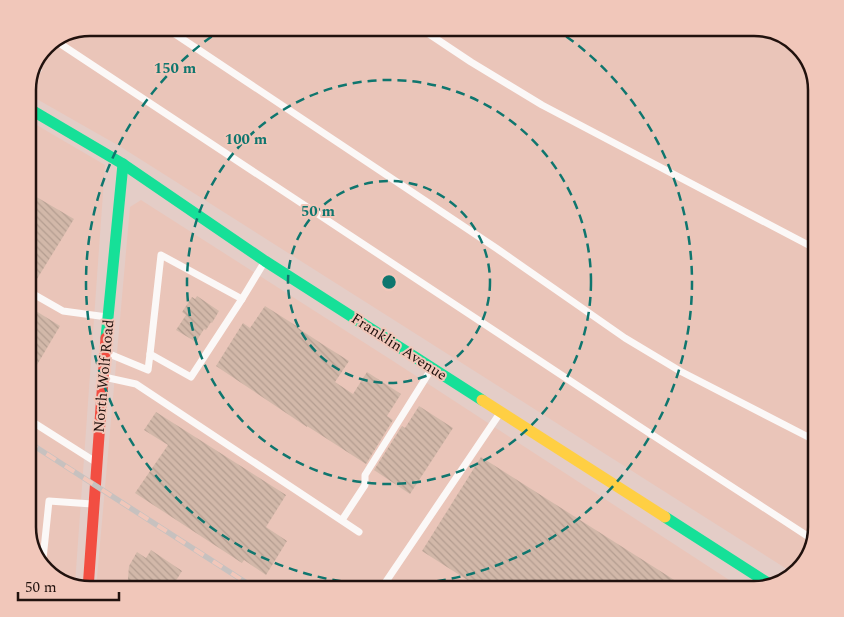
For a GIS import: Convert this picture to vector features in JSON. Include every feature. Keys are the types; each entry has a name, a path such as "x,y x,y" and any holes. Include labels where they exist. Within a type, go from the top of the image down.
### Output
{"main road":[{"name":"Franklin Avenue","path":"36,113 123,164 266,261 763,580"},
{"name":"North Wolf Road","path":"89,581 105,352 123,164"}],"lane":[{"path":"178,36 496,248 625,338 680,371 808,437"},
{"path":"432,36 542,105 808,245"},
{"path":"61,44 634,423 807,535"},
{"path":"105,352 148,370 161,255 242,299"},
{"path":"150,354 190,377 266,261"},
{"path":"36,296 63,311 108,317"},
{"path":"342,520 365,485 364,475 432,368"},
{"path":"103,377 136,384 359,532"},
{"path":"387,581 501,412"},
{"path":"36,424 97,463"},
{"path":"44,552 48,501 94,504"}],"shaded area":[{"path":"91,36 753,36 764,37 777,42 792,52 802,67 808,91 808,526 802,550 792,565 786,569 121,147 36,99 36,87 40,70 45,60 60,45 80,37"},
{"path":"36,125 105,165 75,579 52,565 42,550 36,530"},
{"path":"141,200 393,361 731,581 97,581 130,207"}],"building":[{"path":"36,197 74,219 36,281"},
{"path":"197,296 219,311 212,323 206,330 204,329 196,342 176,330 186,315 182,312 192,297 195,299"},
{"path":"265,306 349,361 335,382 353,394 367,372 401,394 387,416 393,420 366,464 216,366 243,323 250,328"},
{"path":"36,311 60,326 36,366"},
{"path":"419,406 453,428 410,494 374,470 402,426 405,428"},
{"path":"156,412 286,495 266,527 287,541 266,575 244,560 242,563 135,493 168,445 144,430"},
{"path":"481,457 676,581 469,581 422,551"},
{"path":"151,550 182,571 176,581 128,581 129,566 137,552 146,558"}],"railway":[{"path":"36,447 244,581"}],"traffic: fast":[{"path":"36,113 123,164 265,261 482,400"},
{"path":"106,338 123,164"},
{"path":"665,517 763,580"}],"traffic: slow":[{"path":"482,400 665,517"}],"traffic: jam":[{"path":"89,581 106,338"}]}
